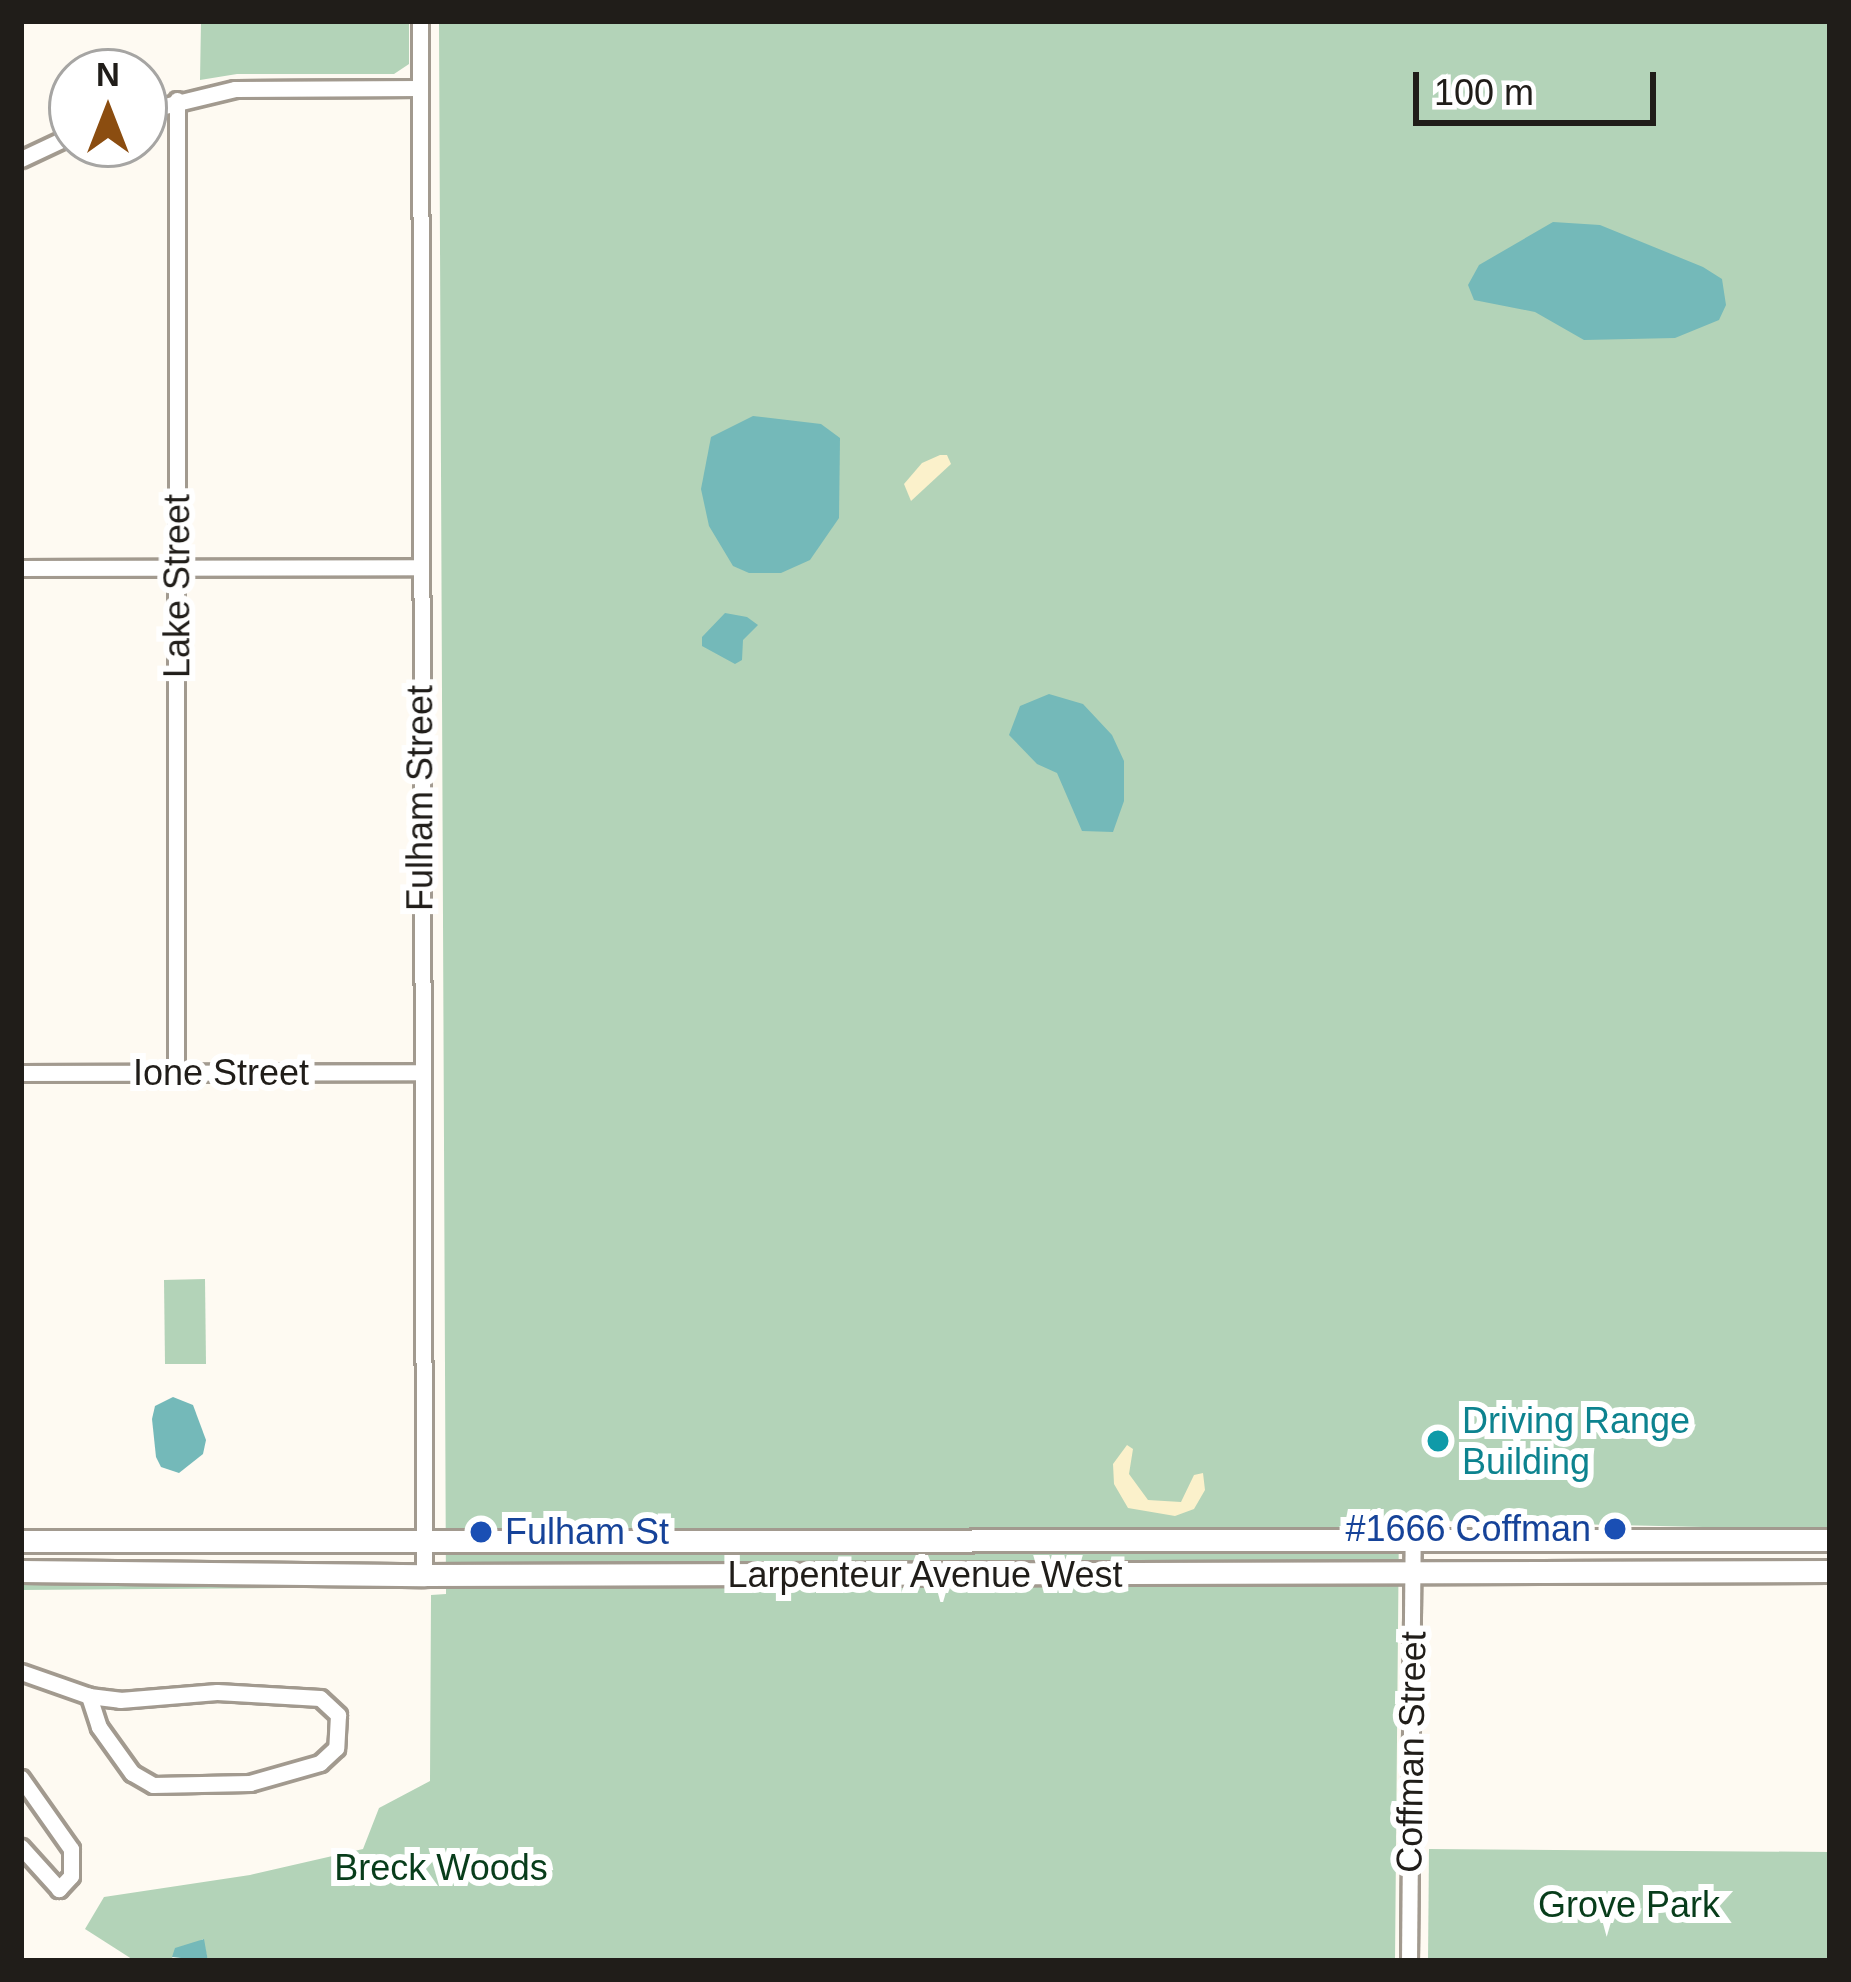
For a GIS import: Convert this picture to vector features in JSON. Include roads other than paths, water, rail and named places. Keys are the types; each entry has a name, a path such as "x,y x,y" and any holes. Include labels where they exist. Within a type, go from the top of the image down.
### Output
{"main road":[{"name":"Larpenteur Avenue West","path":"21,1541 1413,1544 1830,1540"},
{"name":"Larpenteur Avenue West","path":"21,1570 424,1575 1830,1571"}],"street":[{"name":"Fulham Street","path":"420,21 424,1575"},
{"path":"168,103 235,89 420,88"},
{"name":"Lake Street","path":"176,1072 177,100"},
{"path":"21,568 420,567"},
{"name":"Ione Street","path":"21,1073 421,1072"},
{"name":"Coffman Street","path":"1409,1961 1413,1544"},
{"path":"21,1672 89,1696 119,1700 217,1692 311,1694 338,1714 340,1737 320,1763 276,1777 211,1787 153,1785 132,1773 99,1727 89,1696"},
{"path":"21,1778 71,1850 71,1876 59,1889 21,1847"}],"water":[{"path":"1553,222 1600,225 1703,267 1722,279 1726,305 1719,320 1675,338 1584,340 1535,312 1474,300 1468,285 1479,265"},
{"path":"753,416 821,424 840,438 839,518 810,560 781,573 749,573 733,566 709,526 701,489 711,437"},
{"path":"725,613 747,617 758,625 743,640 742,660 735,664 702,646 702,637"},
{"path":"1049,694 1083,704 1112,735 1124,761 1124,801 1113,832 1082,831 1057,773 1037,764 1009,735 1020,706"},
{"path":"173,1397 193,1405 206,1440 203,1454 179,1473 161,1467 156,1457 152,1419 155,1406"},
{"path":"204,1939 208,1961 172,1957 175,1948"}],"place":[{"name":"Driving Range Building","path":"1438,1441"},
{"name":"#1666 Coffman","path":"1615,1529"},
{"name":"Fulham St","path":"481,1532"}],"park label":[{"name":"Breck Woods","path":"441,1868"},
{"name":"Grove Park","path":"1629,1905"}]}
